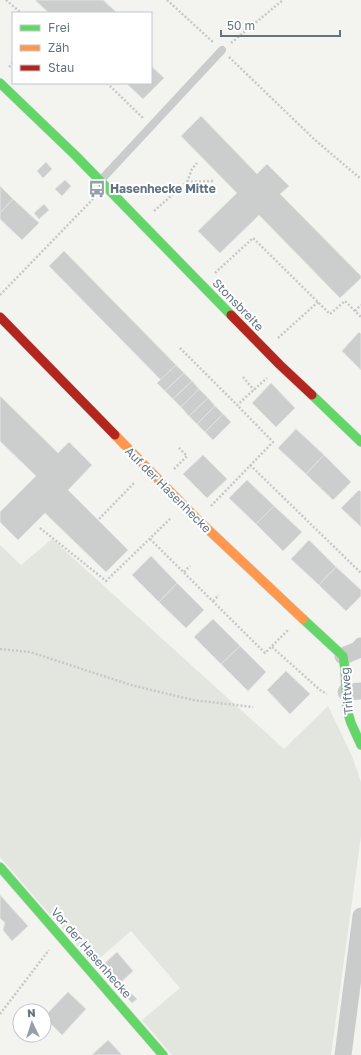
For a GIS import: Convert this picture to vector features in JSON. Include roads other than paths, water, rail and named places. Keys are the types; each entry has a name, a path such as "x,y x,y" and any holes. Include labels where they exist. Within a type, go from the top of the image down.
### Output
{"street":[{"name":"Stonsbreite","path":"0,83 103,184 280,365 361,442"},
{"name":"Auf der Hasenhecke","path":"0,317 198,520 343,656"},
{"name":"Triftweg","path":"361,646 358,650 343,656 346,666 347,711 361,745"},
{"name":"Vor der Hasenhecke","path":"0,867 163,1055"},
{"path":"343,1055 361,916"}],"lane":[{"path":"103,184 151,126 222,50"}],"place":[{"name":"Hasenhecke Mitte","path":"97,189"}]}
